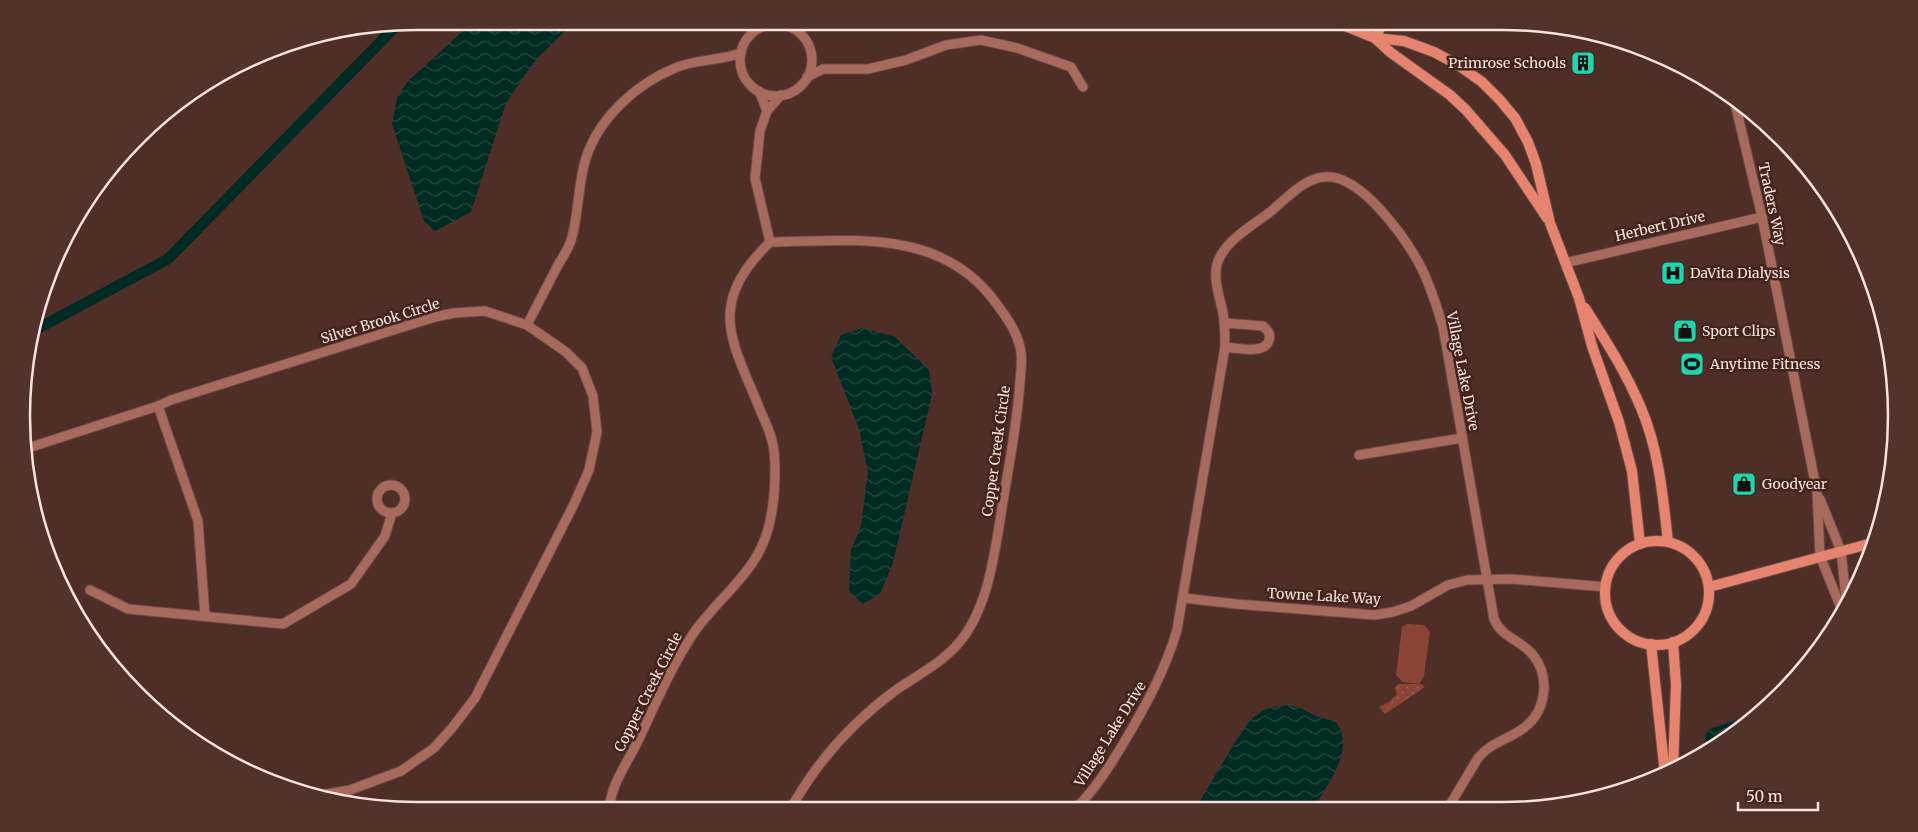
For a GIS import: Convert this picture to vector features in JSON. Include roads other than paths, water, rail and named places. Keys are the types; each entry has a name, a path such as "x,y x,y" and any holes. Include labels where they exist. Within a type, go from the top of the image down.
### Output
{"street":[{"path":"757,30 746,40 741,54 741,65 748,81 759,91 764,94 781,95 800,87 812,66 812,55 809,45 799,30"},
{"path":"1363,30 1450,95 1466,110 1505,155 1550,222"},
{"path":"1375,38 1379,30"},
{"path":"1375,38 1404,41 1434,52 1458,65 1482,82 1500,100 1515,118 1528,142 1536,164 1550,222 1579,298 1592,346 1619,422 1632,471 1640,544"},
{"path":"807,77 823,69 868,69 906,60 946,45 981,40 1016,48 1071,67 1083,87"},
{"path":"527,325 572,238 581,178 586,158 596,134 630,96 649,81 694,61 728,58 741,54"},
{"path":"812,55 823,69"},
{"path":"728,58 741,65"},
{"path":"759,91 766,111"},
{"path":"770,242 755,178 760,131 766,111 781,95"},
{"name":"Traders Way","path":"1737,110 1762,217 1817,492 1820,556 1839,603"},
{"name":"Village Lake Drive","path":"1081,802 1101,779 1142,714 1171,648 1183,598 1225,347 1225,323 1216,273 1219,260 1226,248 1307,182 1322,177 1336,177 1344,180 1370,200 1410,249 1426,278 1442,326 1496,623 1506,635 1526,648 1533,656 1543,677 1544,696 1538,712 1530,723 1494,743 1481,754 1452,802"},
{"name":"Herbert Drive","path":"1565,263 1762,217"},
{"name":"Copper Creek Circle","path":"611,802 613,789 670,673 694,633 741,580 755,560 770,526 775,496 773,442 732,338 729,317 732,298 740,280 757,255 770,242 877,241 926,250 950,262 981,283 1008,318 1020,347 1019,407 989,582 970,627 957,645 849,729 814,770 795,802"},
{"path":"1579,298 1623,368 1642,410 1657,459 1668,542"},
{"name":"Silver Brook Circle","path":"31,447 158,406 171,400 454,312 485,311 527,325 566,352 577,363 587,378 593,396 597,432 589,470 476,698 434,748 401,772 350,790 333,793"},
{"path":"1225,323 1261,325 1266,328 1270,336 1268,344 1260,350 1225,347"},
{"path":"158,406 198,521 204,616"},
{"path":"1359,455 1462,438"},
{"name":"Traders Way","path":"1817,492 1842,551 1845,592"},
{"path":"90,590 128,609 283,624 351,584 385,536 392,513"},
{"path":"1654,541 1668,542 1683,548 1696,558 1704,571 1709,587 1708,604 1701,621 1689,634 1673,642 1650,644 1638,641 1616,625 1608,607 1606,587 1609,573 1617,560 1627,551 1640,544 1654,541"},
{"path":"1709,587 1866,545"},
{"name":"Towne Lake Way","path":"1183,598 1236,604 1374,614 1393,612 1411,606 1453,583 1487,579 1606,587"},
{"path":"1673,642 1676,695 1673,762"},
{"path":"1650,644 1664,766"}],"water":[{"path":"464,30 566,30 534,62 506,103 471,212 435,231 424,221 392,124 397,98 407,82"},
{"path":"862,328 895,337 929,370 932,394 893,563 880,594 863,604 849,591 851,550 861,526 868,472 859,429 831,357 841,335"},
{"path":"1289,705 1300,708 1318,717 1335,721 1341,731 1343,742 1342,754 1333,777 1318,802 1200,802 1251,719 1264,710"},
{"path":"1741,718 1705,744 1706,734 1709,729"}],"waterway":[{"path":"40,327 168,259 391,31"}],"place":[{"name":"Primrose Schools","path":"1583,63"},
{"name":"DaVita Dialysis","path":"1673,273"},
{"name":"Sport Clips","path":"1685,331"},
{"name":"Anytime Fitness","path":"1692,364"},
{"name":"Goodyear","path":"1744,484"}]}
